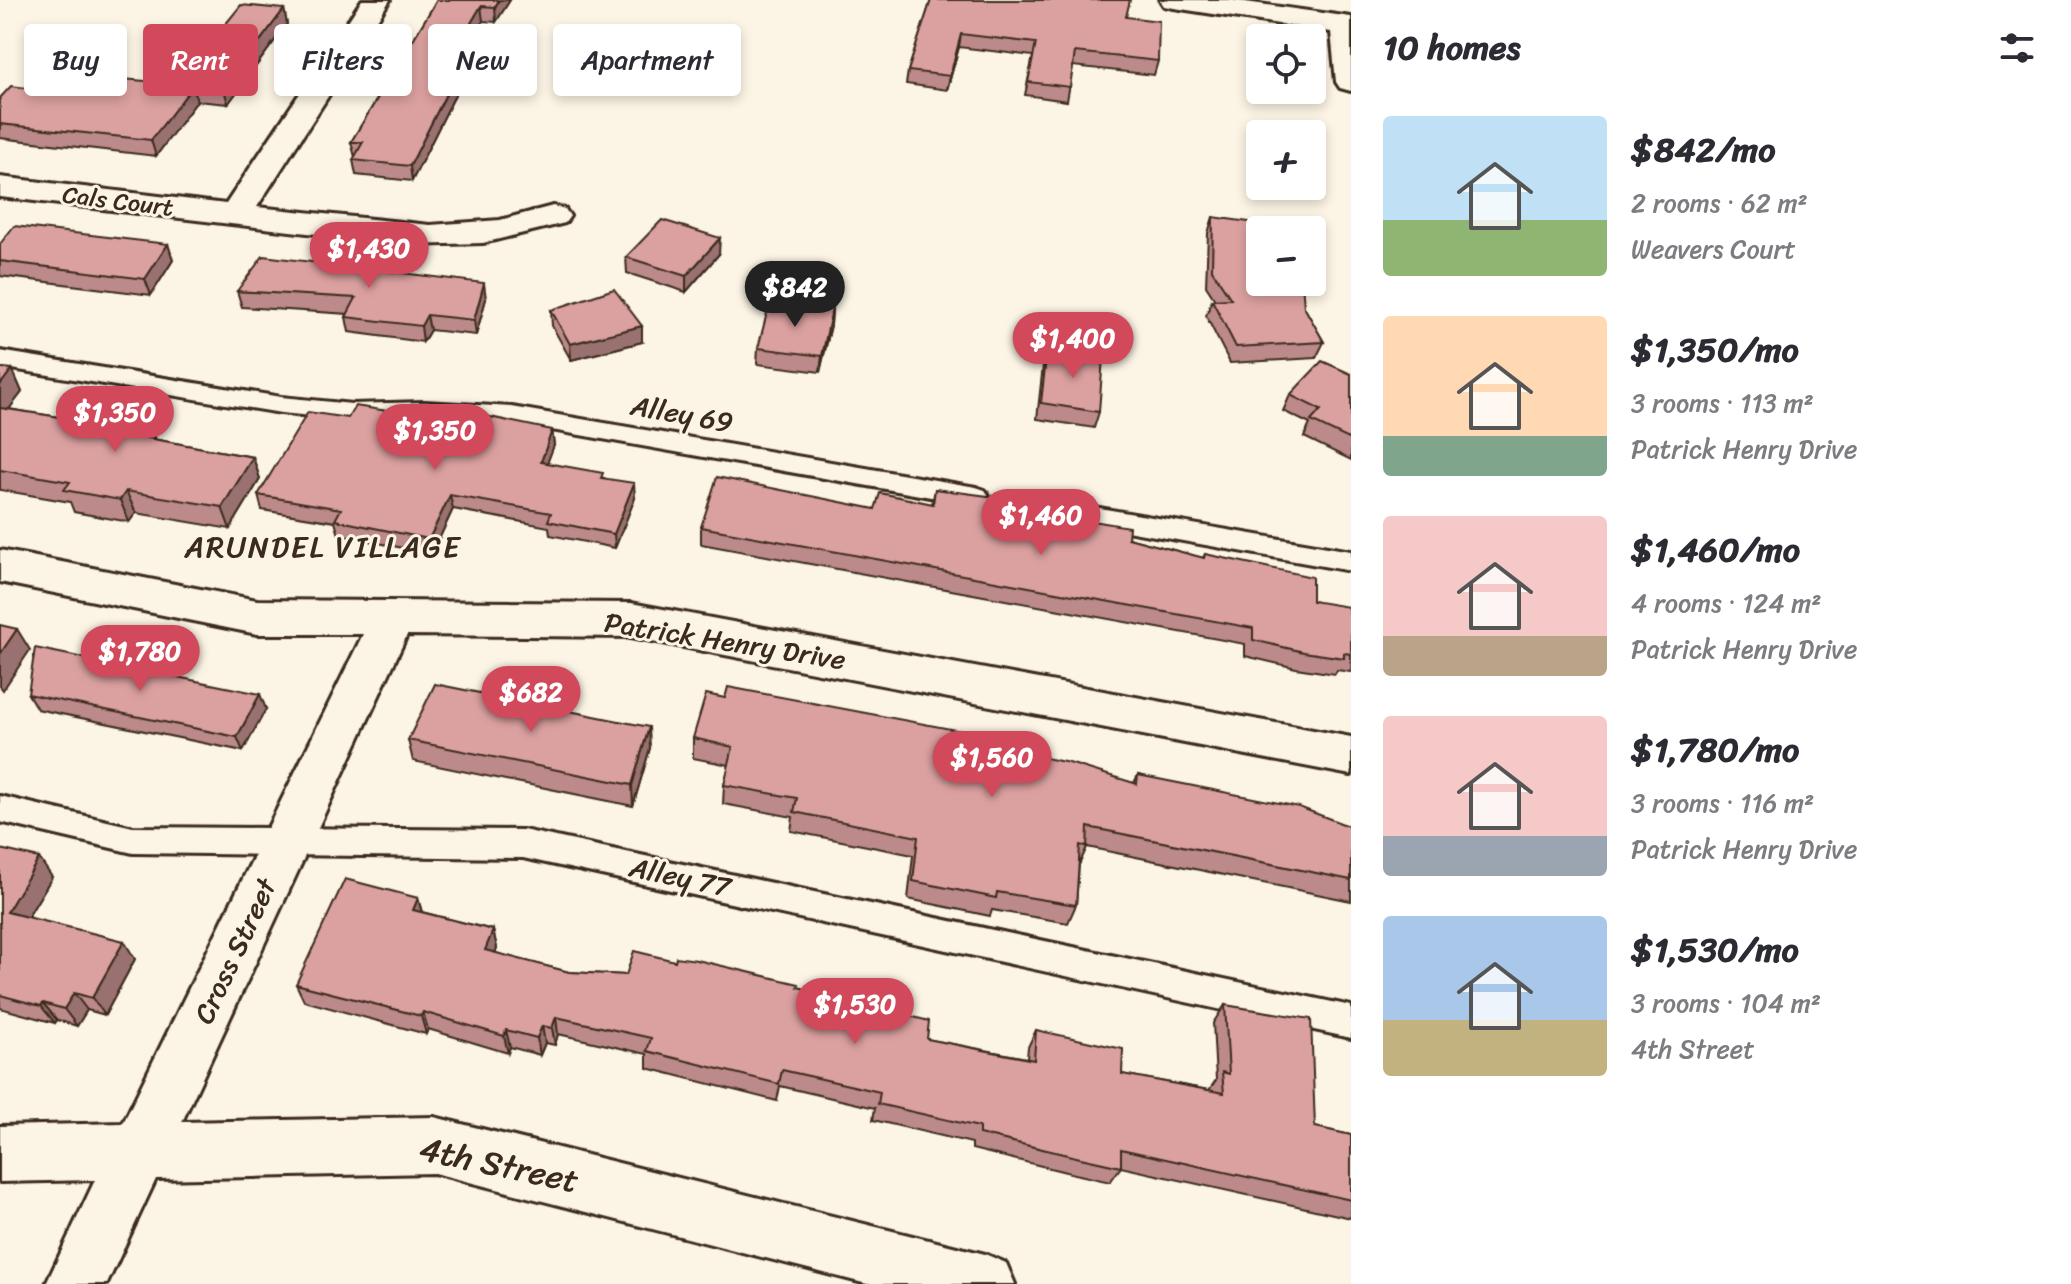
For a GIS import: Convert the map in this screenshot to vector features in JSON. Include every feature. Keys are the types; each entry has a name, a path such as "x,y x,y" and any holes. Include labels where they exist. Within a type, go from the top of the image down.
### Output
{"street":[{"path":"236,214 376,0"},
{"path":"1174,0 1305,10 1348,25 1351,82"},
{"name":"Cals Court","path":"0,187 410,235 471,236 514,230 553,216"},
{"name":"Patrick Henry Drive","path":"0,566 257,617 631,620 1351,756"},
{"name":"Cross Street","path":"76,1284 393,618"},
{"name":"4th Street","path":"0,1154 434,1145 985,1284"}],"lane":[{"name":"Alley 69","path":"0,359 281,405 352,412 425,410 512,415 1351,561"},
{"name":"Alley 77","path":"0,809 133,840 523,844 1351,1022"}],"building":[{"path":"437,0 499,0 495,7 481,6 470,24 428,24 428,96 445,96 410,166 353,160 363,142 351,142 379,96 412,96 412,41"},
{"path":"931,0 1130,0 1126,17 1159,21 1158,61 1075,52 1070,87 1028,82 1036,43 961,34 950,76 908,71"},
{"path":"241,5 284,9 258,44 258,24 226,24"},
{"path":"127,79 143,81 143,96 185,96 151,140 0,124 0,98 11,86 24,88 24,96 127,96"},
{"path":"1213,217 1246,222 1246,296 1303,296 1304,307 1324,342 1236,347 1212,300 1231,299 1212,270"},
{"path":"662,220 720,238 686,276 626,257"},
{"path":"14,226 168,244 145,279 0,261 0,244"},
{"path":"263,256 484,283 474,320 427,315 421,326 346,317 356,298 237,291"},
{"path":"614,289 642,326 570,344 551,310"},
{"path":"770,301 832,309 822,356 758,348"},
{"path":"1047,349 1103,357 1099,412 1041,403"},
{"path":"1322,361 1351,374 1351,440 1311,421 1321,410 1290,395"},
{"path":"0,368 12,369 0,385"},
{"path":"90,390 155,402 131,435 253,457 222,507 126,491 120,500 64,490 70,482 0,470 0,408 72,419"},
{"path":"355,406 480,425 485,416 552,430 541,462 603,473 601,478 634,483 614,534 548,521 551,513 450,495 429,539 335,520 341,509 258,495 308,412 348,418"},
{"path":"717,477 875,509 880,493 933,504 935,489 996,497 996,494 1054,504 1054,507 1093,521 1129,527 1128,538 1204,558 1205,554 1312,577 1312,601 1349,607 1351,654 1344,653 1344,658 1304,652 1253,640 1253,628 701,527"},
{"path":"0,625 17,629 0,654"},
{"path":"35,648 260,694 237,737 28,694"},
{"path":"435,684 649,727 632,785 408,740"},
{"path":"728,687 972,733 970,742 1069,763 1137,784 1138,775 1299,807 1351,827 1351,880 1088,827 1087,847 1080,845 1076,905 997,892 996,898 913,881 918,837 794,812 797,798 724,785 733,747 693,738 706,694 725,698"},
{"path":"0,849 39,858 7,912 124,941 92,998 74,993 64,1009 0,995"},
{"path":"345,879 418,898 413,910 493,930 485,950 569,972 626,975 634,951 675,961 676,957 697,960 799,984 798,987 929,1021 927,1039 1034,1060 1036,1030 1123,1049 1122,1074 1224,1093 1222,1072 1229,1074 1225,1005 1311,1019 1315,1127 1351,1135 1351,1200 1121,1149 1121,1167 1076,1157 979,1134 979,1127 878,1104 880,1092 782,1070 779,1084 647,1051 651,1038 556,1017 552,1028 542,1026 537,1038 506,1030 504,1036 423,1012 421,1016 296,984"}],"district":[{"name":"ARUNDEL VILLAGE","path":"323,547"}]}
